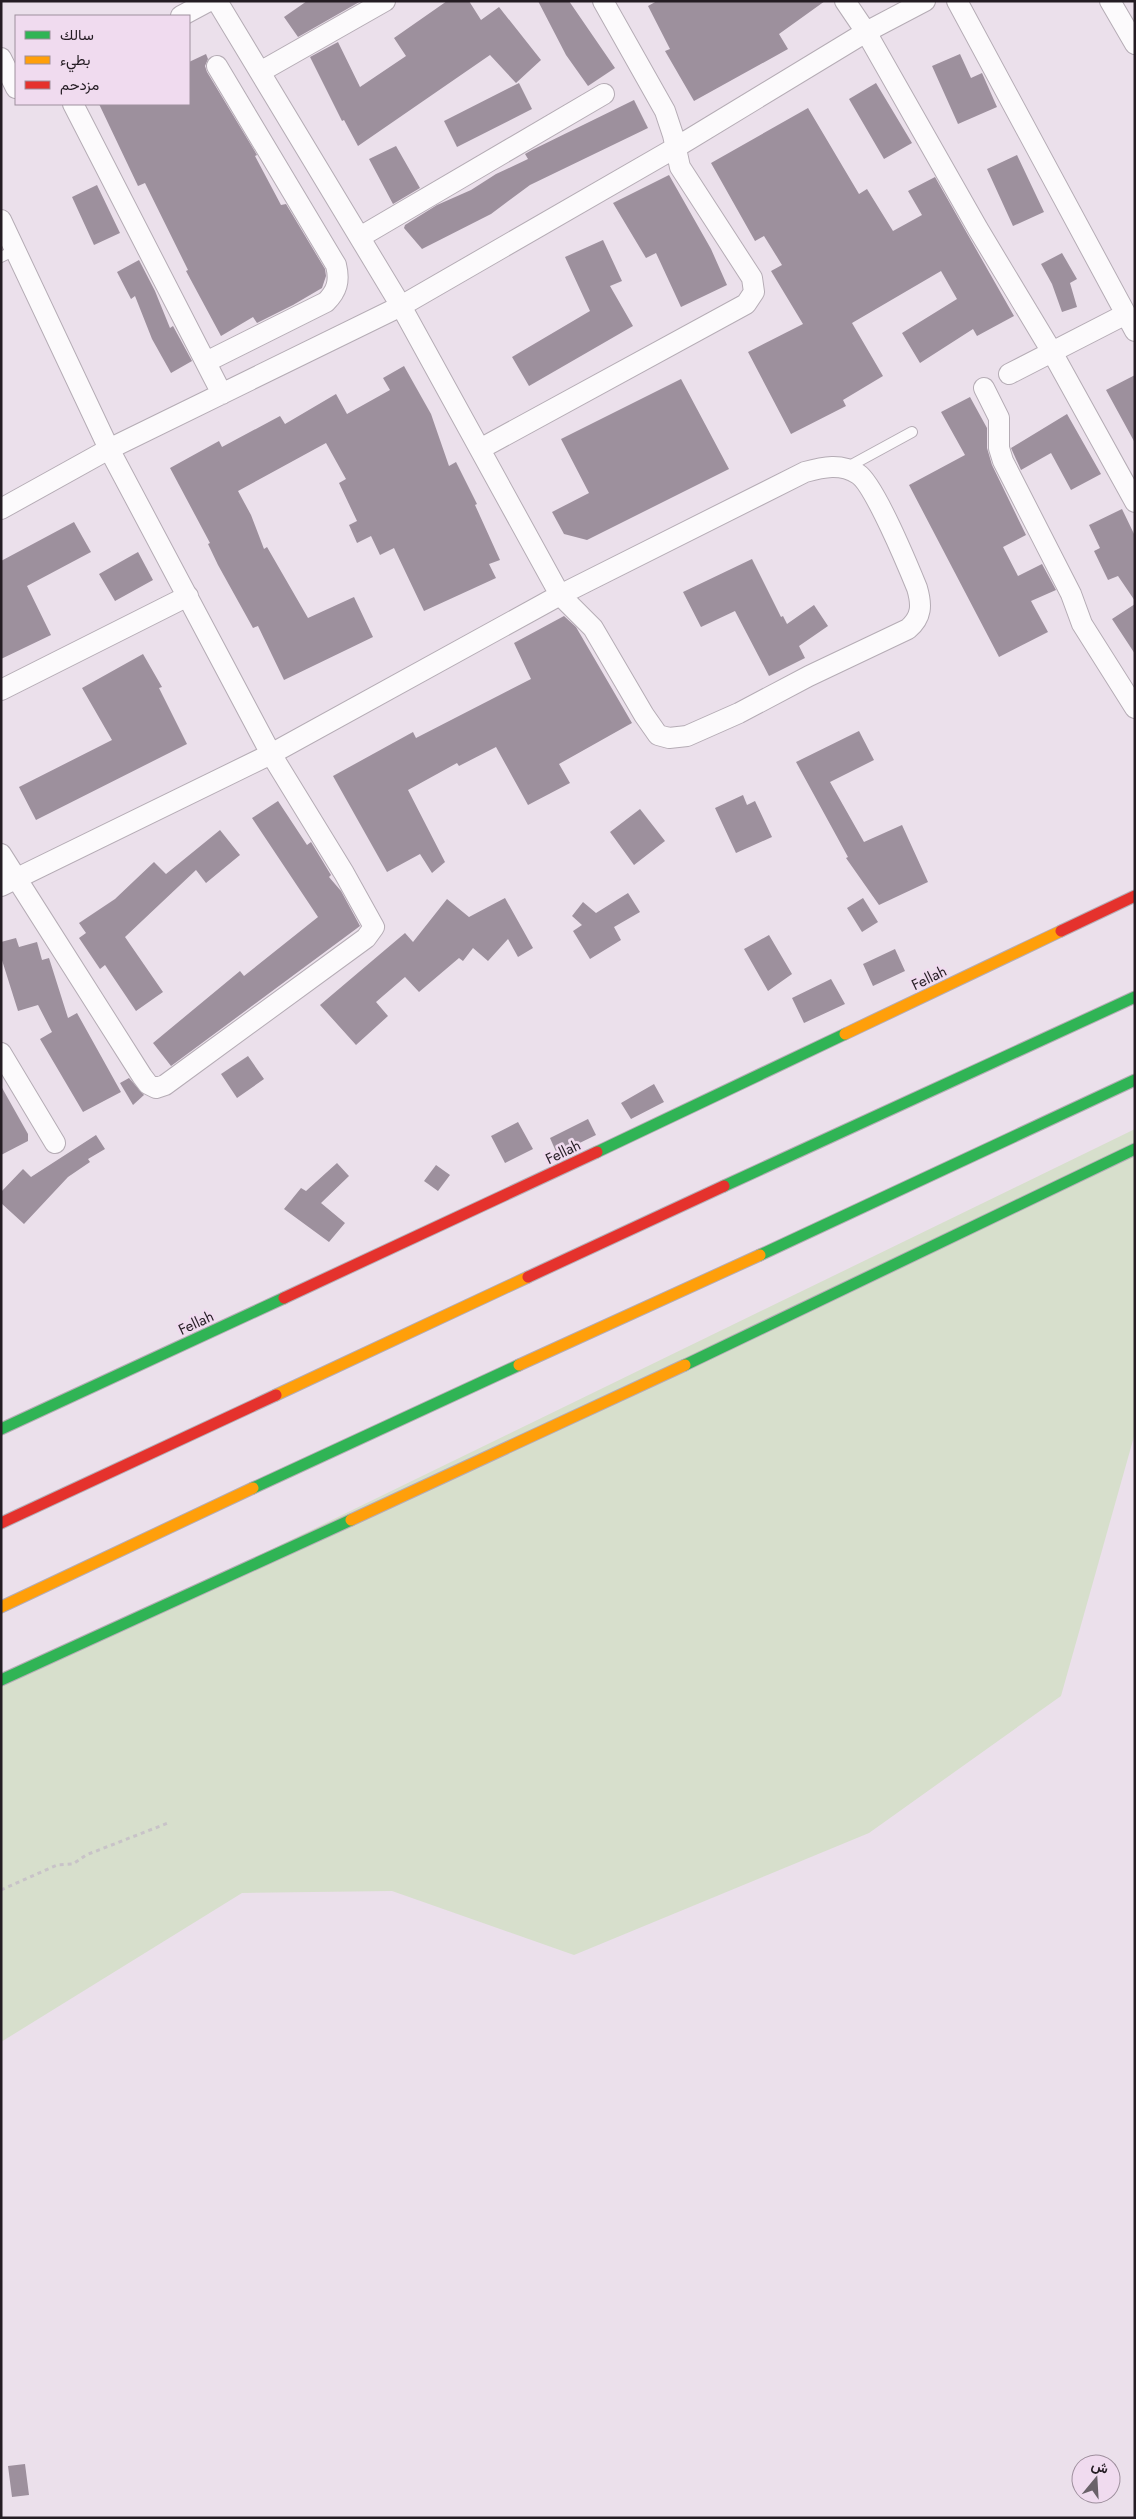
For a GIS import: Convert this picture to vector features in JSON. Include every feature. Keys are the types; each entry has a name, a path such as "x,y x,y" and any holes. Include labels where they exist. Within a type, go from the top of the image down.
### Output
{"main road":[{"name":"Fellah","path":"1,1429 461,1217 1135,896"},
{"path":"1,1523 877,1115 1135,998"},
{"path":"1,1607 390,1424 839,1219 1135,1080"},
{"path":"1,1680 561,1424 1135,1149"}],"street":[{"path":"183,15 209,1"},
{"path":"9,882 271,754 560,595 805,472 826,467 846,468 860,475 872,491 909,570 921,602 916,622 895,636 809,676 739,713 687,736 669,738 658,735 644,715 594,628 560,595 401,306 217,1"},
{"path":"260,72 385,1"},
{"path":"480,450 752,299 754,285 752,278 680,166 665,112 603,1"},
{"path":"845,1 866,32 978,229 1052,352 1135,502"},
{"path":"1,508 109,449 401,306 675,148 866,32 925,1"},
{"path":"957,1 1130,322 1052,352 1009,374"},
{"path":"1110,1 1135,44"},
{"path":"1,58 15,87"},
{"path":"206,362 326,302 336,290 338,281 336,265 217,66"},
{"path":"1,95 15,89"},
{"path":"360,238 604,94"},
{"path":"74,105 222,394"},
{"path":"1,220 8,254 109,449 271,754 344,873 374,927 366,938 165,1085 156,1088 142,1076 9,882 1,854"},
{"path":"984,388 999,418 999,448 1003,461 1071,594 1082,624 1135,708"},
{"path":"1,690 188,596"},
{"path":"1,1053 55,1143"}],"lane":[{"path":"846,468 912,432"}],"path":[{"path":"1,1890 57,1865 73,1864 86,1855 168,1823"}],"green space":[{"path":"1135,1129 1135,1433 1061,1696 869,1833 574,1955 392,1891 242,1893 1,2042 1,1681"}],"building":[{"path":"307,1 361,1 298,37 284,17"},
{"path":"447,1 469,1 481,20 499,7 541,60 516,83 490,55 358,146 344,120 342,121 310,57 338,42 360,87 406,56 394,38"},
{"path":"538,1 569,1 615,68 588,86 566,55"},
{"path":"657,1 825,1 779,34 788,49 694,101 665,51 670,49 648,6"},
{"path":"206,54 208,59 205,66 207,72 257,155 255,156 281,205 286,204 325,269 326,276 322,288 293,305 257,323 253,317 221,336 186,271 188,270 145,183 138,186 99,105 190,105 190,62"},
{"path":"960,54 971,78 982,73 997,107 958,124 932,66"},
{"path":"519,83 532,109 457,147 444,121"},
{"path":"876,83 912,143 884,159 849,99"},
{"path":"634,100 648,128 530,185 491,214 422,249 404,228 405,225 437,205 471,190 496,174 528,159 525,154 532,150"},
{"path":"808,108 859,194 867,189 893,231 922,215 908,191 935,177 1014,316 977,336 973,329 920,363 902,333 957,299 941,271 852,323 883,376 843,400 846,406 791,434 748,352 803,324 771,271 782,265 764,236 755,241 711,163"},
{"path":"396,146 420,188 393,204 369,159"},
{"path":"1017,155 1044,212 1013,226 987,169"},
{"path":"669,175 711,249 727,285 681,307 656,253 646,258 613,203"},
{"path":"97,185 120,233 94,245 72,197"},
{"path":"603,240 622,281 610,286 633,326 529,386 512,357 590,311 565,257"},
{"path":"1062,253 1077,279 1070,283 1077,307 1062,312 1052,284 1041,264"},
{"path":"139,260 155,291 170,328 173,326 192,361 171,373 152,339 135,296 131,299 117,272"},
{"path":"404,366 431,414 449,466 456,462 477,504 475,505 500,560 489,564 496,578 424,611 394,548 380,555 371,536 357,543 349,525 357,521 339,483 346,479 326,443 238,491 251,515 264,549 267,547 308,618 354,597 373,637 284,680 258,626 253,628 218,565 208,544 210,543 170,468 219,441 222,447 280,416 285,424 336,394 347,414 390,390 383,378"},
{"path":"1135,375 1135,443 1106,390"},
{"path":"681,379 729,469 587,540 564,534 552,512 589,493 561,439"},
{"path":"970,397 987,428 987,448 992,465 1026,535 1003,547 1018,576 1042,564 1056,590 1031,601 1048,632 999,657 909,485 965,455 941,412"},
{"path":"1067,414 1101,474 1071,490 1051,453 1021,470 1011,448"},
{"path":"1122,509 1135,536 1135,601 1118,576 1108,580 1094,551 1100,548 1089,525"},
{"path":"74,522 91,552 27,586 51,635 1,659 1,561"},
{"path":"138,552 153,580 115,601 99,574"},
{"path":"752,559 781,617 783,616 787,624 814,605 828,626 799,646 805,658 769,676 735,611 701,627 683,592"},
{"path":"1135,604 1135,654 1112,619"},
{"path":"564,616 576,627 632,723 559,764 570,783 528,805 496,747 459,766 457,763 408,790 445,862 432,873 420,854 387,872 333,776 413,732 416,738 531,679 514,643"},
{"path":"143,654 162,687 159,688 187,744 36,820 19,787 112,740 82,688"},
{"path":"859,731 874,760 830,782 864,842 902,825 928,882 879,905 846,858 848,857 796,762"},
{"path":"743,795 747,805 755,801 772,837 736,853 715,808"},
{"path":"278,801 307,845 311,842 331,875 329,877 341,891 360,926 171,1066 153,1043 240,971 244,976 318,917 252,818"},
{"path":"640,809 665,841 634,865 610,832"},
{"path":"220,830 240,855 206,883 196,870 125,937 163,992 136,1011 105,965 100,969 79,938 86,933 79,923 115,899 154,862 166,874"},
{"path":"628,893 640,912 614,927 621,940 590,959 573,931 582,925 572,916 583,902 596,913"},
{"path":"505,898 533,948 518,957 508,939 488,961 473,948 463,961 459,958 419,992 405,977 376,1002 388,1016 356,1045 320,1005 405,933 413,942 447,899 469,917"},
{"path":"863,898 878,922 862,932 847,908"},
{"path":"769,935 792,974 768,991 744,949"},
{"path":"16,938 19,947 37,942 42,960 49,958 68,1018 77,1013 121,1092 83,1112 40,1039 52,1032 38,1005 18,1011 1,957 1,942"},
{"path":"895,949 905,971 873,986 863,964"},
{"path":"831,979 845,1004 804,1023 792,998"},
{"path":"248,1056 264,1079 237,1098 221,1074"},
{"path":"129,1078 144,1095 133,1105 120,1083"},
{"path":"654,1084 664,1102 631,1119 621,1103"},
{"path":"1,1086 28,1134 28,1141 1,1155"},
{"path":"588,1119 596,1135 557,1154 550,1138"},
{"path":"518,1122 533,1149 505,1163 491,1136"},
{"path":"96,1135 105,1149 88,1159 90,1162 68,1177 24,1224 1,1203 1,1192 23,1169 31,1177"},
{"path":"337,1163 349,1176 321,1203 345,1223 329,1242 284,1209 301,1188 306,1191"},
{"path":"436,1165 450,1175 438,1191 424,1181"},
{"path":"25,2464 29,2495 12,2497 8,2466"}],"traffic: fast":[{"path":"724,1186 1135,997"},
{"path":"597,1152 845,1034"},
{"path":"760,1255 1135,1080"},
{"path":"685,1365 1135,1149"},
{"path":"1,1429 284,1298"},
{"path":"253,1488 519,1365"},
{"path":"1,1680 351,1520"}],"traffic: slow":[{"path":"845,1034 1061,931"},
{"path":"519,1365 760,1255"},
{"path":"276,1395 528,1277"},
{"path":"351,1520 685,1365"},
{"path":"1,1607 253,1488"}],"traffic: jam":[{"path":"1061,931 1135,896"},
{"path":"284,1298 597,1152"},
{"path":"528,1277 724,1186"},
{"path":"1,1523 276,1395"}]}
